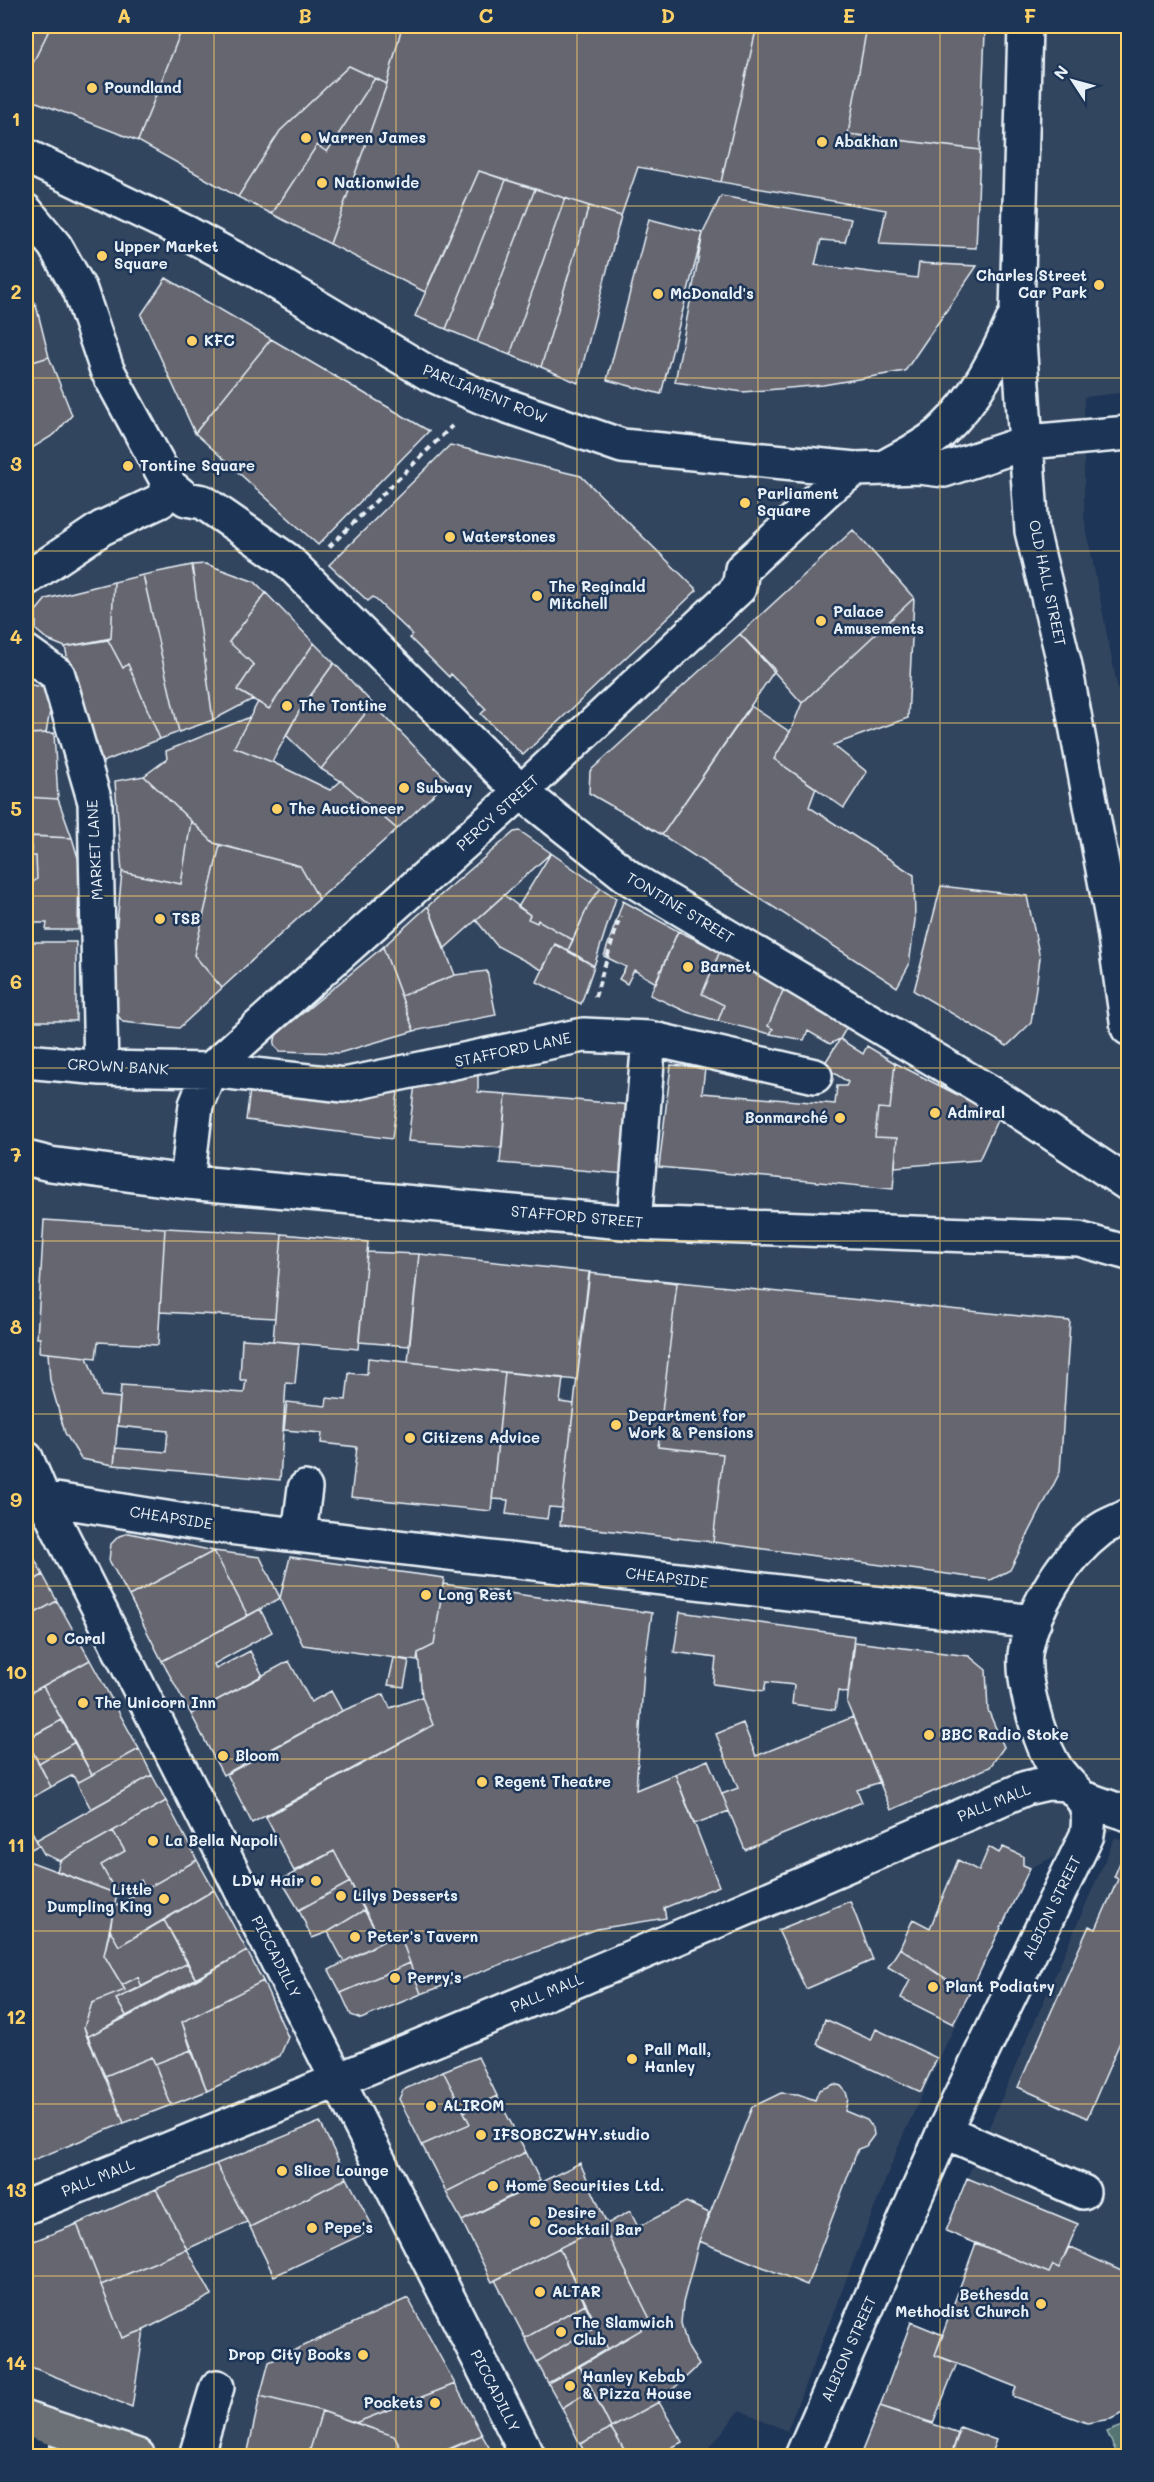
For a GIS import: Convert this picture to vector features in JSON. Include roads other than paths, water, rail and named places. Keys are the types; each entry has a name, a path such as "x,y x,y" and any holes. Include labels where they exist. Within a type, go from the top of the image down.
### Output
{"main road":[{"path":"32,2421 138,2457"}],"street":[{"name":"OLD HALL STREET","path":"1025,26 1017,312 1028,442 1032,531 1065,666 1113,923 1128,1028"},
{"name":"PARLIAMENT ROW","path":"26,156 189,234 254,269 428,373 482,397 622,446 869,468 944,470 1028,442 1128,432"},
{"path":"26,211 55,246 80,290 107,370 170,486 160,501 102,528 26,579"},
{"path":"869,468 940,433 963,407 992,367 1017,312"},
{"name":"PERCY STREET","path":"187,1182 196,1105 210,1070 521,792 739,588 742,569 830,487 869,468"},
{"name":"TONTINE STREET","path":"170,486 186,499 203,502 294,567 521,792 631,879 996,1096 1128,1184"},
{"name":"MARKET LANE","path":"26,652 58,675 95,802 100,1068"},
{"name":"STAFFORD LANE","path":"210,1070 344,1085 583,1035 649,1038 815,1076"},
{"path":"634,1223 649,1038"},
{"name":"CROWN BANK","path":"26,1061 100,1068 210,1070"},
{"name":"STAFFORD STREET","path":"26,1158 50,1164 187,1182 634,1223 1079,1239 1128,1253"},
{"name":"PICCADILLY","path":"26,1460 43,1498 528,2457"},
{"path":"299,1534 305,1488"},
{"name":"CHEAPSIDE","path":"43,1498 203,1524 1034,1622"},
{"name":"ALBION STREET","path":"802,2457 944,2131 1087,1835 1091,1817 1076,1791 1053,1764 1037,1731 1025,1650 1034,1622 1050,1589 1077,1550 1102,1529 1128,1516"},
{"name":"PALL MALL","path":"26,2207 339,2080 749,1909 1026,1788 1048,1783 1076,1791"},
{"path":"1076,1791 1128,1815"},
{"path":"944,2131 1083,2192"},
{"path":"196,2457 217,2387"},
{"path":"28,2457 32,2421"}],"place":[{"name":"Poundland","path":"92,88"},
{"name":"Warren James","path":"306,138"},
{"name":"Abakhan","path":"822,142"},
{"name":"Nationwide","path":"322,183"},
{"name":"Upper Market Square","path":"102,256"},
{"name":"Charles Street Car Park","path":"1099,285"},
{"name":"McDonald's","path":"658,294"},
{"name":"KFC","path":"192,341"},
{"name":"Tontine Square","path":"128,466"},
{"name":"Parliament Square","path":"745,503"},
{"name":"Waterstones","path":"450,537"},
{"name":"The Reginald Mitchell","path":"537,596"},
{"name":"Palace Amusements","path":"821,621"},
{"name":"The Tontine","path":"287,706"},
{"name":"Subway","path":"404,788"},
{"name":"The Auctioneer","path":"277,809"},
{"name":"TSB","path":"160,919"},
{"name":"Barnet","path":"688,967"},
{"name":"Admiral","path":"935,1113"},
{"name":"Bonmarché","path":"840,1118"},
{"name":"Department for Work & Pensions","path":"616,1425"},
{"name":"Citizens Advice","path":"410,1438"},
{"name":"Long Rest","path":"426,1595"},
{"name":"Coral","path":"52,1639"},
{"name":"The Unicorn Inn","path":"83,1703"},
{"name":"BBC Radio Stoke","path":"929,1735"},
{"name":"Bloom","path":"223,1756"},
{"name":"Regent Theatre","path":"482,1782"},
{"name":"La Bella Napoli","path":"153,1841"},
{"name":"LDW Hair","path":"316,1881"},
{"name":"Lilys Desserts","path":"341,1896"},
{"name":"Little Dumpling King","path":"164,1899"},
{"name":"Peter's Tavern","path":"355,1937"},
{"name":"Perry's","path":"395,1978"},
{"name":"Plant Podiatry","path":"933,1987"},
{"name":"Pall Mall, Hanley","path":"632,2059"},
{"name":"ALIROM","path":"431,2106"},
{"name":"IFSOBCZWHY.studio","path":"481,2135"},
{"name":"Slice Lounge","path":"282,2171"},
{"name":"Home Securities Ltd.","path":"493,2186"},
{"name":"Desire Cocktail Bar","path":"535,2222"},
{"name":"Pepe's","path":"312,2228"},
{"name":"ALTAR","path":"540,2292"},
{"name":"Bethesda Methodist Church","path":"1041,2304"},
{"name":"The Slamwich Club","path":"561,2332"},
{"name":"Drop City Books","path":"363,2355"},
{"name":"Hanley Kebab & Pizza House","path":"570,2386"},
{"name":"Pockets","path":"435,2403"}]}
